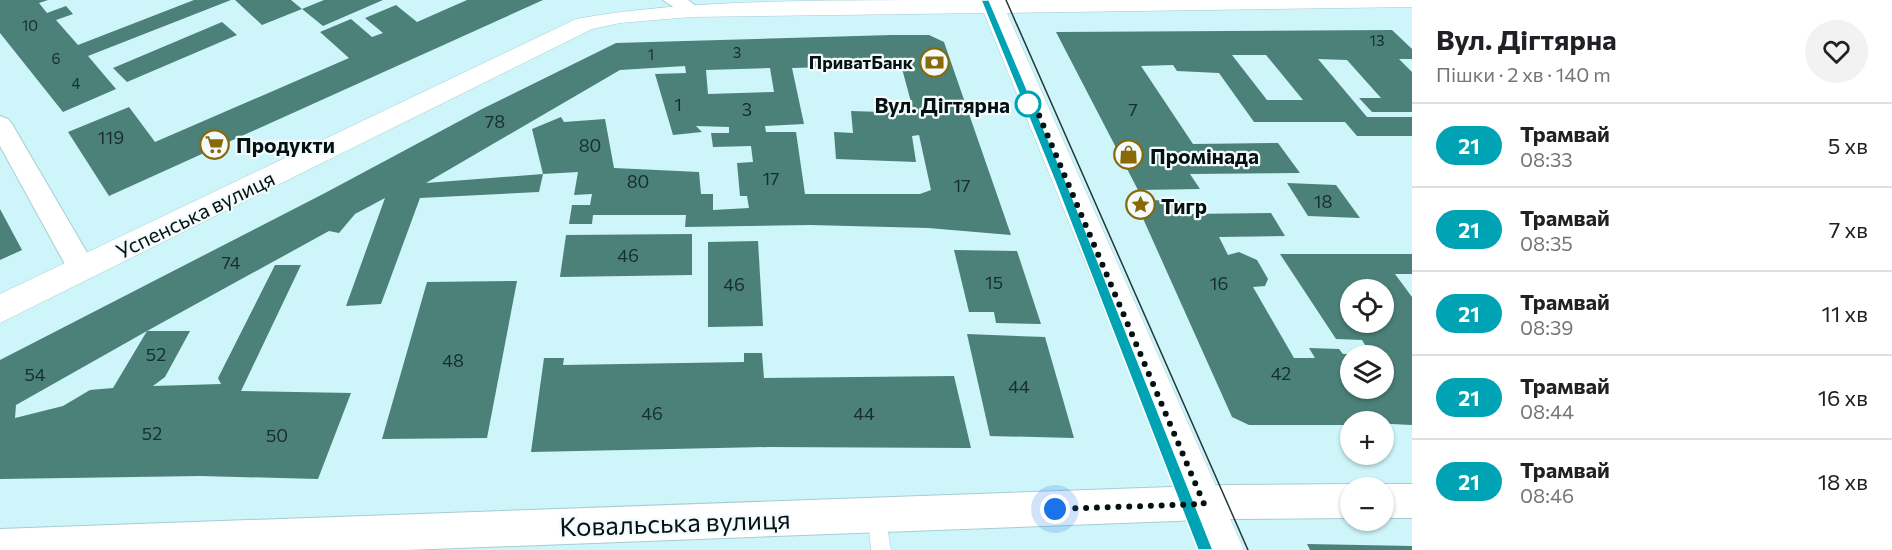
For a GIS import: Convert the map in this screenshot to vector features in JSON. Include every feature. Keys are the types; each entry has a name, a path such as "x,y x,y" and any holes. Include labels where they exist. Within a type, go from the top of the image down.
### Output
{"street":[{"name":"Успенська вулиця","path":"0,309 584,24 620,16 682,5 1412,0"},
{"path":"991,3 1223,550"},
{"path":"0,124 82,268"},
{"name":"Ковальська вулиця","path":"0,547 877,515 1340,501"},
{"path":"1394,501 1412,501"}],"lane":[{"path":"877,515 881,550"}],"building":[{"path":"0,0 48,0 39,3 47,13 66,6 73,14 56,20 78,45 194,0 231,0 88,56 116,89 63,112 0,33"},
{"path":"235,0 291,0 302,9 262,25"},
{"path":"324,0 383,0 323,26 302,9"},
{"path":"467,0 543,0 109,196 68,132 129,107 155,142 349,58 320,32 351,19 372,37 383,33 365,18 396,5 417,22"},
{"path":"222,22 237,35 127,82 113,68"},
{"path":"1392,30 1412,49 1412,59 1399,59 1412,72 1412,112 1372,112 1359,98 1381,98 1347,60 1318,59 1367,117 1412,117 1412,136 1357,136 1345,122 1254,122 1219,73 1177,71 1173,65 1141,66 1193,144 1278,143 1300,173 1190,174 1200,189 1138,190 1056,32","holes":["1232,55 1266,55 1303,100 1267,100"]},
{"path":"892,35 929,35 944,42 1011,235 928,228 810,225 685,227 686,215 593,215 592,224 569,224 572,205 590,205 592,194 574,195 578,172 543,174 539,192 420,198 381,304 346,306 385,198 355,214 339,233 329,231 147,331 190,331 165,377 153,386 221,384 218,378 275,265 301,265 241,391 351,393 318,479 200,476 0,479 0,360 325,193 482,109 616,43","holes":["901,65 914,113 851,111 853,133 834,132 836,159 916,162 912,136 919,135 931,190 920,194 805,194 796,132 766,132 765,126 804,124 792,68","685,66 686,73 655,74 673,135 702,132 696,126 729,127 729,133 711,133 713,147 751,146 753,162 737,163 740,196 747,196 749,208 713,210 713,194 701,194 699,172 614,168 605,119 564,122 561,117 532,129 543,174 426,183 620,70","770,68 774,92 708,94 706,70","147,331 113,388 90,390 63,406 15,418 16,405"]},
{"path":"1287,183 1336,185 1360,218 1308,216"},
{"path":"1147,200 1183,201 1190,214 1271,213 1285,236 1219,237 1228,255 1239,252 1257,260 1268,279 1265,286 1253,287 1294,358 1315,358 1309,348 1340,350 1340,399 1394,399 1394,345 1365,345 1362,340 1336,339 1280,254 1412,254 1412,274 1395,274 1412,297 1412,425 1394,424 1394,411 1340,411 1340,425 1249,425 1232,417 1141,214 1153,213"},
{"path":"0,209 22,250 0,260"},
{"path":"692,234 692,275 560,277 566,235"},
{"path":"758,241 763,326 708,327 708,242"},
{"path":"954,250 1017,251 1041,324 996,323 994,312 969,312"},
{"path":"517,281 487,438 382,439 427,282"},
{"path":"967,334 1045,337 1074,438 990,436"},
{"path":"744,353 762,353 764,378 954,376 971,448 769,447 531,452 544,358 564,358 563,365 744,362"},
{"path":"1307,544 1412,546 1412,550 1310,550"}],"tram line":[{"path":"985,0 1059,179 1205,550"},
{"name":"21","path":"985,0 1059,179 1205,550"},
{"path":"1006,0 1248,550"}],"place":[{"name":"ПриватБанк","path":"934,62"},
{"name":"Вул. Дігтярна","path":"1028,104"},
{"name":"Продукти","path":"215,144"},
{"name":"Промінада","path":"1129,155"},
{"name":"Тигр","path":"1140,205"}],"route":[{"path":"1028,104 1033,101 1204,504 1055,509"}]}
